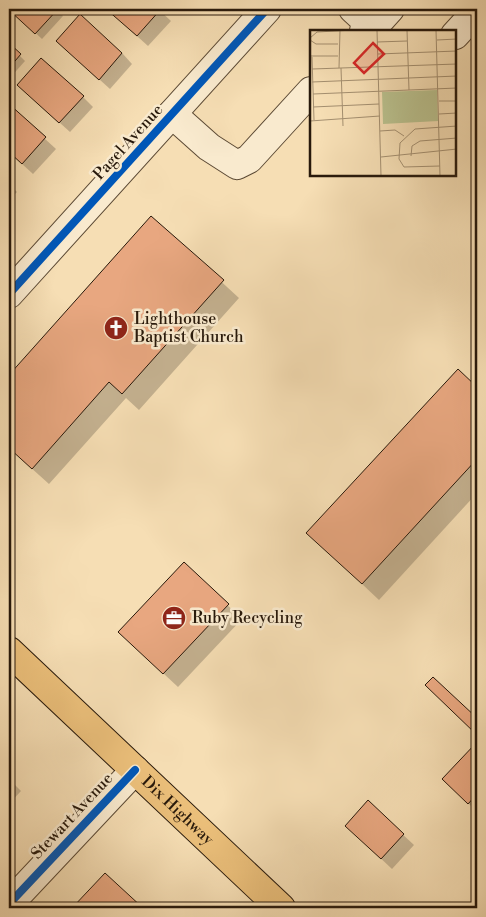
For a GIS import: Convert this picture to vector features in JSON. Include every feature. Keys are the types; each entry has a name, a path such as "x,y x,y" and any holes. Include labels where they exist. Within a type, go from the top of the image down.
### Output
{"main road":[{"name":"Dix Highway","path":"9,651 281,908"}],"street":[{"name":"Pagel Avenue","path":"9,294 267,9"},
{"path":"353,9 366,21 378,20"},
{"path":"456,35 477,11"},
{"path":"172,114 209,147 238,165 249,160 310,92"},
{"name":"Stewart Avenue","path":"9,904 135,770"}],"building":[{"path":"58,9 35,34 9,10"},
{"path":"106,9 161,9 137,36"},
{"path":"80,14 122,53 99,80 56,41"},
{"path":"9,43 21,54 9,68"},
{"path":"41,58 84,96 59,123 17,85"},
{"path":"9,104 46,137 22,164 9,152"},
{"name":"Lighthouse Baptist Church","path":"151,216 224,280 122,394 109,382 32,469 9,448 9,375"},
{"path":"458,369 477,387 477,459 362,584 306,533"},
{"name":"Ruby Recycling","path":"184,562 229,604 163,674 118,632"},
{"path":"433,677 477,718 477,735 425,685"},
{"path":"477,742 477,794 468,804 442,779"},
{"path":"368,800 404,834 381,859 345,826"},
{"path":"105,873 143,908 72,908"}],"cycle path":[{"path":"9,294 267,9"},
{"path":"9,904 135,770"}],"place":[{"name":"Lighthouse Baptist Church","path":"116,328"},
{"name":"Ruby Recycling","path":"174,618"}]}
